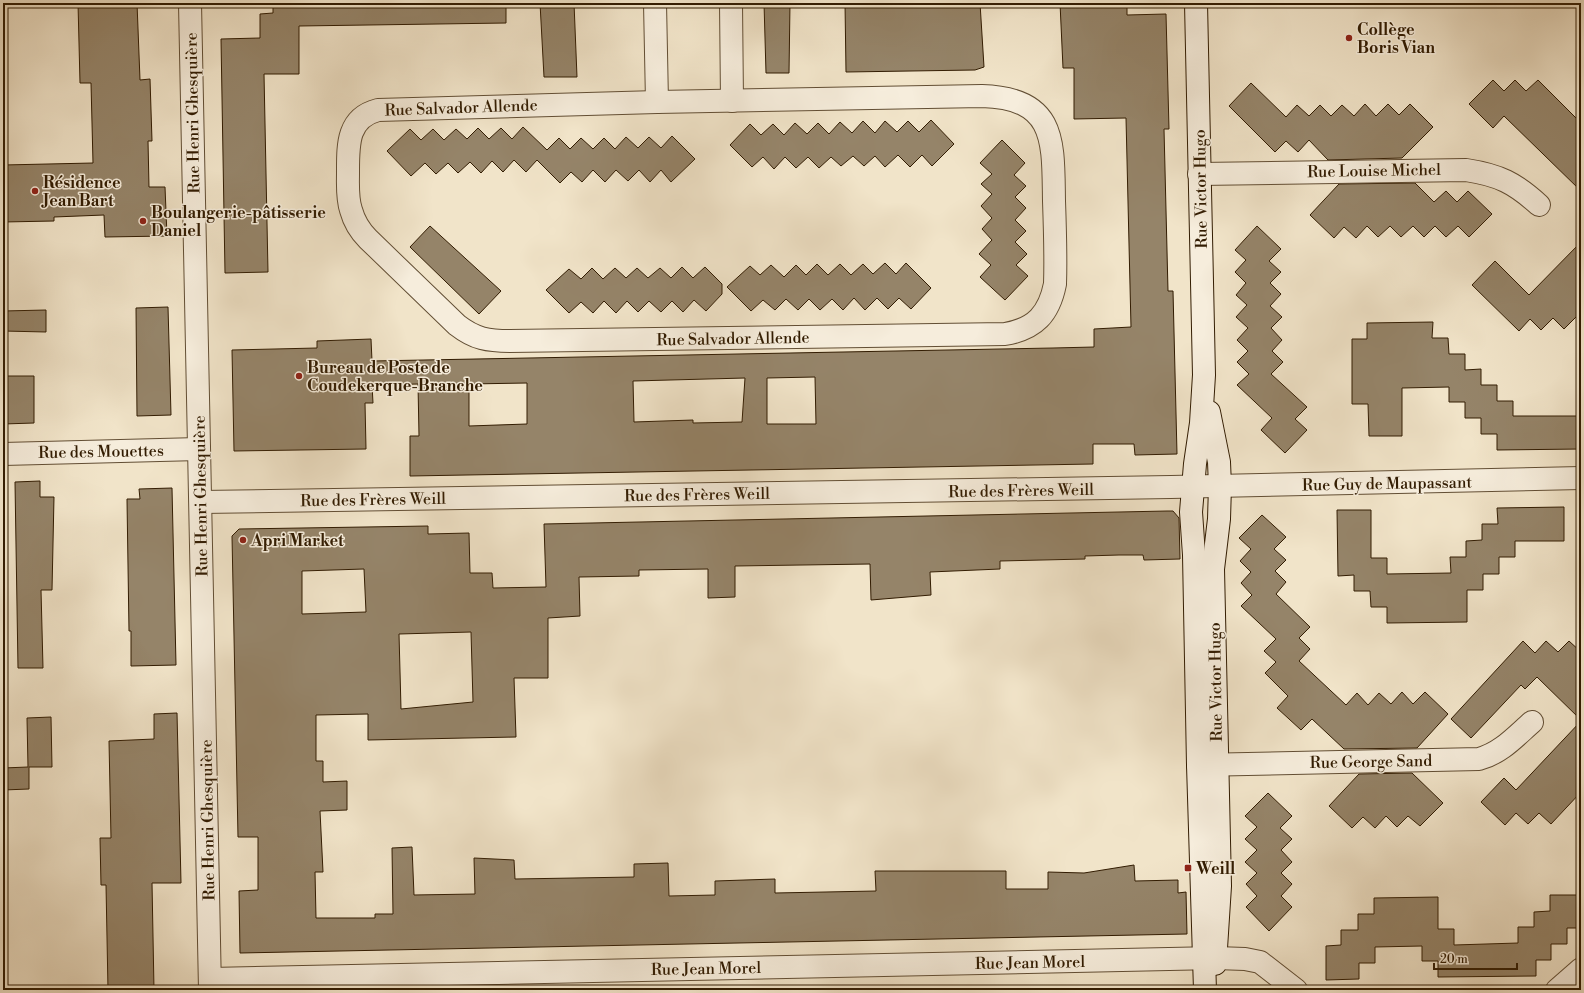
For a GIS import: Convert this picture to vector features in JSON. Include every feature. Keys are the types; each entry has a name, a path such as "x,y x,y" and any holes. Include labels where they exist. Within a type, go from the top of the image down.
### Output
{"street":[{"name":"Rue Henri Ghesquière","path":"190,3 210,984"},
{"path":"656,3 657,102"},
{"path":"731,3 732,101"},
{"name":"Rue Victor Hugo","path":"1196,3 1204,375 1201,423 1191,512 1207,764"},
{"name":"Rue Salvador Allende","path":"982,96 1012,100 1028,107 1035,112 1044,123 1052,141 1053,151 1055,278 1052,297 1048,307 1034,323 1027,328 1005,334 484,340 469,334 457,325 368,239 357,225 351,210 348,193 349,141 352,131 357,123 363,116 370,112 394,109 657,102 982,96"},
{"name":"Rue Louise Michel","path":"1199,174 1466,170 1504,179 1539,205"},
{"name":"Rue Victor Hugo","path":"1204,375 1212,429 1219,462 1220,486 1219,519 1213,569 1207,764 1209,958 1205,990"},
{"name":"Rue des Mouettes","path":"3,454 199,449"},
{"name":"Rue Guy de Maupassant","path":"1193,487 1581,478"},
{"name":"Rue des Frères Weill","path":"200,502 1193,487"},
{"name":"Rue George Sand","path":"1207,764 1479,759 1499,751 1532,722"},
{"name":"Rue Victor Hugo","path":"1209,958 1214,990"},
{"name":"Rue Jean Morel","path":"210,984 1209,958 1245,959 1260,962 1296,990"},
{"path":"1557,990 1581,969"}],"building":[{"path":"78,3 137,3 140,80 150,79 152,141 148,141 149,187 165,187 167,236 105,237 104,215 54,217 54,221 3,222 3,165 93,163 91,83 80,83"},
{"path":"273,3 506,3 506,23 299,26 299,74 264,74 268,272 225,273 221,39 260,38 260,14 273,13"},
{"path":"540,3 574,3 577,77 544,77"},
{"path":"764,3 790,3 789,73 766,73"},
{"path":"845,3 980,3 984,67 975,70 846,72"},
{"path":"1060,3 1127,3 1127,15 1166,14 1169,129 1164,129 1168,291 1173,291 1177,454 1135,455 1134,444 1093,444 1093,464 410,476 410,436 419,436 418,384 372,385 373,403 365,403 366,449 234,451 232,350 317,348 317,341 371,339 372,361 1094,347 1094,329 1131,327 1126,118 1074,119 1074,68 1063,68","holes":["815,377 816,424 767,424 767,378","745,378 742,422 693,423 693,420 634,422 633,381","527,383 527,424 469,426 469,384"]},
{"path":"1493,80 1504,91 1515,80 1526,91 1538,80 1581,123 1581,191 1504,116 1493,128 1469,104"},
{"path":"1251,83 1286,117 1297,105 1309,116 1320,105 1331,116 1342,105 1354,116 1365,104 1376,116 1388,104 1399,115 1410,104 1433,127 1402,158 1328,160 1309,140 1298,152 1286,141 1275,152 1229,106"},
{"path":"931,120 954,144 932,166 922,155 910,167 898,155 885,167 875,156 864,166 853,156 841,166 831,157 819,168 808,157 796,168 785,157 774,169 763,157 752,167 730,145 750,124 761,135 773,124 784,135 795,123 807,134 818,123 829,134 840,122 852,133 863,121 875,133 885,121 897,132 908,121 919,132"},
{"path":"523,127 547,150 559,138 570,149 581,138 593,149 604,138 615,149 626,137 638,148 649,137 661,148 672,136 695,159 671,182 661,170 650,182 639,170 628,181 616,170 605,182 593,170 582,182 571,172 560,183 537,160 526,172 514,160 503,172 492,161 481,173 470,162 458,173 448,163 436,174 425,163 411,176 387,151 410,129 421,140 433,129 444,140 456,129 467,139 478,128 489,139 501,128 512,139"},
{"path":"1002,140 1025,163 1014,175 1026,186 1015,197 1026,208 1015,220 1026,231 1015,242 1027,254 1016,265 1028,276 1005,300 980,277 991,265 979,254 992,240 982,229 992,218 981,206 992,194 981,184 992,174 980,163"},
{"path":"1415,183 1434,202 1446,191 1457,202 1468,191 1492,214 1469,237 1458,226 1446,237 1435,226 1424,237 1413,226 1401,237 1390,226 1378,237 1367,226 1356,238 1344,227 1334,238 1310,215 1339,184"},
{"path":"430,226 501,291 479,314 410,247"},
{"path":"1257,226 1281,249 1269,261 1281,272 1270,283 1281,294 1270,306 1282,317 1271,328 1282,340 1272,351 1283,362 1271,374 1307,407 1295,419 1307,430 1285,453 1261,430 1272,418 1237,385 1249,374 1237,362 1248,351 1237,340 1248,328 1236,317 1247,305 1236,295 1246,283 1235,272 1246,260 1235,250"},
{"path":"1581,242 1581,312 1564,329 1553,318 1541,330 1530,319 1519,331 1472,285 1495,261 1529,295"},
{"path":"885,263 896,274 906,263 931,288 911,309 899,298 888,309 877,298 865,310 854,298 843,310 832,299 820,310 809,299 798,310 786,299 775,310 763,300 751,311 727,287 750,266 760,275 771,265 784,277 796,265 806,275 817,264 828,275 840,264 851,275 863,264 873,274"},
{"path":"682,267 693,278 705,267 722,284 722,294 706,311 694,300 683,312 672,301 661,312 649,301 638,312 627,301 616,313 604,301 593,313 581,302 569,313 546,290 569,269 581,279 592,268 603,279 615,268 626,278 637,268 648,278 660,268 671,278"},
{"path":"168,307 171,415 137,416 136,308"},
{"path":"46,310 46,332 3,331 3,311"},
{"path":"1433,322 1432,338 1448,338 1449,354 1465,354 1465,370 1481,369 1481,385 1497,385 1497,401 1513,401 1513,416 1581,416 1581,449 1497,450 1497,434 1481,434 1481,418 1465,418 1465,402 1449,402 1449,387 1402,388 1402,436 1369,436 1368,404 1352,404 1352,339 1367,339 1367,323"},
{"path":"7,376 34,376 34,423 3,424 3,389 7,389"},
{"path":"40,481 40,497 54,497 52,590 41,590 43,668 18,668 15,482"},
{"path":"172,488 176,665 131,666 127,499 140,499 139,489"},
{"path":"1564,507 1564,541 1515,541 1515,557 1499,557 1499,574 1483,574 1483,590 1467,590 1467,622 1387,623 1387,607 1371,607 1370,591 1354,591 1354,575 1338,576 1337,510 1371,510 1371,558 1387,558 1387,574 1451,573 1450,557 1466,557 1466,541 1482,540 1482,524 1498,524 1497,508"},
{"path":"1173,511 1179,518 1180,559 1144,560 1143,555 1119,555 1085,556 1085,559 1000,561 1000,569 930,572 931,595 871,600 870,564 735,566 735,597 708,598 708,569 639,570 639,576 579,577 580,616 548,618 548,678 514,678 516,737 368,740 368,714 316,715 316,761 323,761 323,782 347,781 347,810 320,811 323,872 315,872 316,918 375,918 375,914 393,914 392,848 412,847 414,895 475,894 474,858 514,860 515,879 634,877 634,864 668,863 669,896 715,895 715,881 775,879 775,893 876,891 875,871 1006,871 1006,889 1048,889 1048,872 1084,873 1134,865 1135,881 1178,880 1178,893 1186,892 1187,934 240,953 239,891 258,890 258,837 238,837 232,536 239,529 428,526 428,534 469,533 470,573 492,573 493,588 546,587 544,524","holes":["364,569 366,612 302,614 302,571","471,632 473,702 401,709 399,634"]},
{"path":"1262,515 1286,537 1274,549 1286,560 1275,571 1286,582 1276,594 1310,627 1299,638 1310,649 1299,661 1346,705 1357,693 1368,705 1379,693 1391,704 1402,692 1413,704 1425,692 1448,714 1417,748 1344,749 1312,719 1301,730 1277,708 1288,696 1265,673 1276,662 1264,651 1276,639 1241,606 1252,595 1241,583 1251,572 1240,561 1251,549 1239,538"},
{"path":"1523,641 1535,653 1546,641 1558,652 1569,641 1581,652 1581,720 1537,677 1525,689 1521,685 1471,738 1451,719"},
{"path":"177,713 181,883 152,883 154,990 108,990 106,885 101,885 100,838 111,838 109,741 154,739 154,714"},
{"path":"51,717 52,767 29,767 29,789 3,790 3,768 28,767 27,718"},
{"path":"1581,721 1581,792 1551,824 1539,813 1528,824 1516,813 1505,825 1481,802 1504,778 1516,790"},
{"path":"1412,773 1443,803 1420,826 1408,816 1397,827 1386,816 1375,828 1363,817 1352,828 1329,806 1359,774"},
{"path":"1268,793 1292,816 1280,828 1292,839 1281,850 1292,862 1281,873 1292,884 1281,896 1292,907 1269,931 1246,907 1257,896 1246,884 1257,873 1245,862 1257,850 1245,839 1257,827 1245,816"},
{"path":"1550,895 1581,895 1581,928 1567,928 1567,944 1551,944 1551,960 1536,960 1536,976 1438,977 1438,961 1422,961 1422,946 1375,947 1375,963 1359,963 1359,979 1326,980 1326,946 1341,945 1341,930 1358,930 1358,914 1374,914 1374,898 1438,897 1438,929 1454,929 1454,945 1518,943 1518,927 1534,927 1534,912 1550,911"}],"place":[{"name":"Collège Boris Vian","path":"1349,38"},
{"name":"Résidence Jean Bart","path":"35,191"},
{"name":"Boulangerie-pâtisserie Daniel","path":"143,221"},
{"name":"Bureau de Poste de Coudekerque-Branche","path":"299,376"},
{"name":"Apri Market","path":"243,540"},
{"name":"Weill","path":"1188,868"}]}
